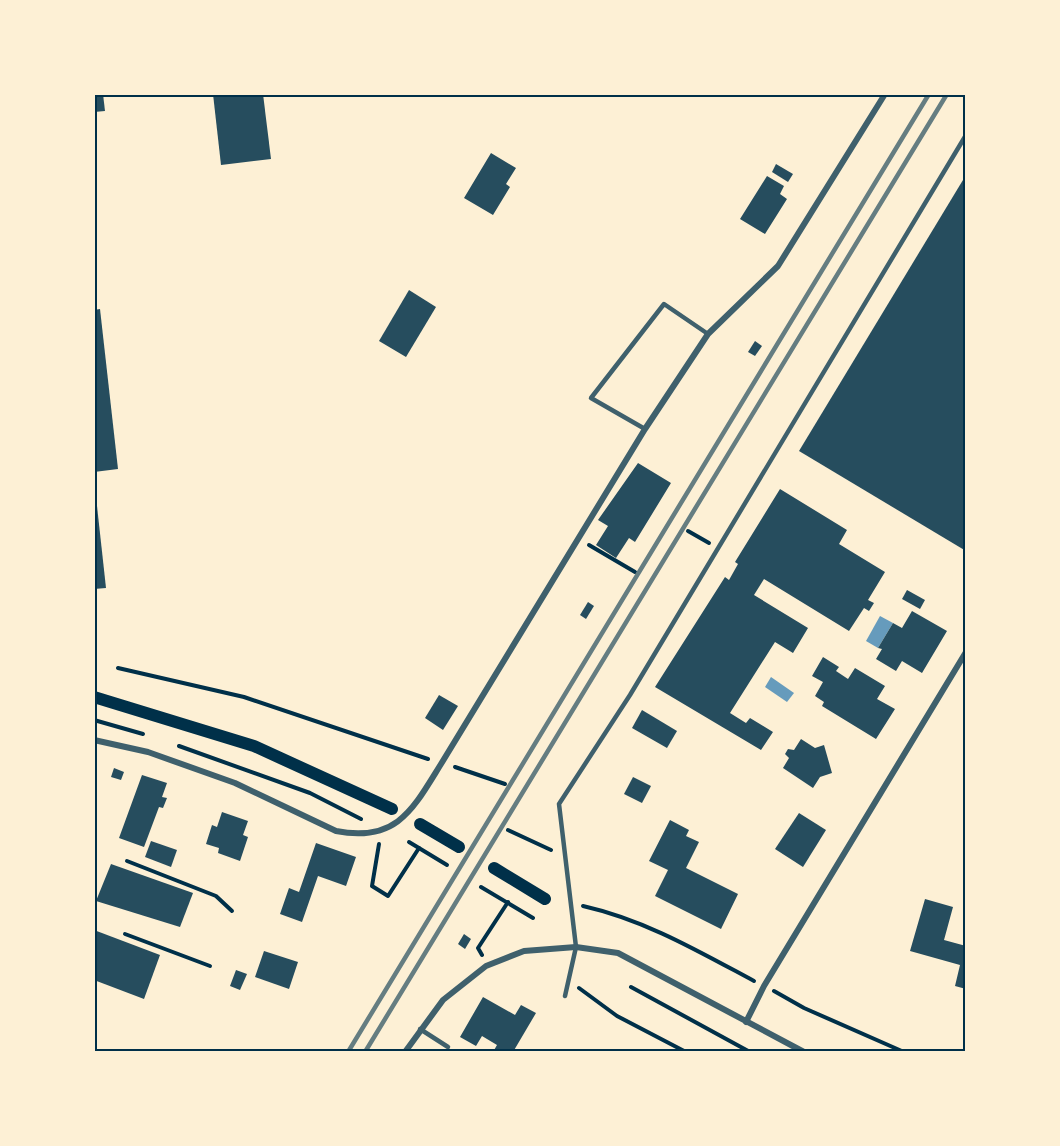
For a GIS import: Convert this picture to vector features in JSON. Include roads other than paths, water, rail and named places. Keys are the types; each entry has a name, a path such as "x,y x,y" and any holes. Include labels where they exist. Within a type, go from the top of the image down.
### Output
{"main road":[{"path":"94,697 254,746 392,809"},
{"path":"420,824 459,847"},
{"path":"494,868 545,899"}],"street":[{"path":"94,741 148,752 235,783 336,831 366,834 397,823 415,805 645,429 708,334 778,266 885,94"},
{"path":"746,1022 764,986 966,652"},
{"path":"405,1052 443,1000 486,966 524,951 576,947 618,953 804,1052"}],"lane":[{"path":"565,996 576,947 563,853 559,804 630,695 966,135"},
{"path":"645,429 591,398 664,304 708,334"},
{"path":"420,1029 448,1047"}],"water":[{"path":"880,616 893,623 878,648 866,641"},
{"path":"771,677 794,693 787,702 765,687"}],"railway":[{"path":"348,1052 929,94"},
{"path":"365,1052 947,94"}]}
